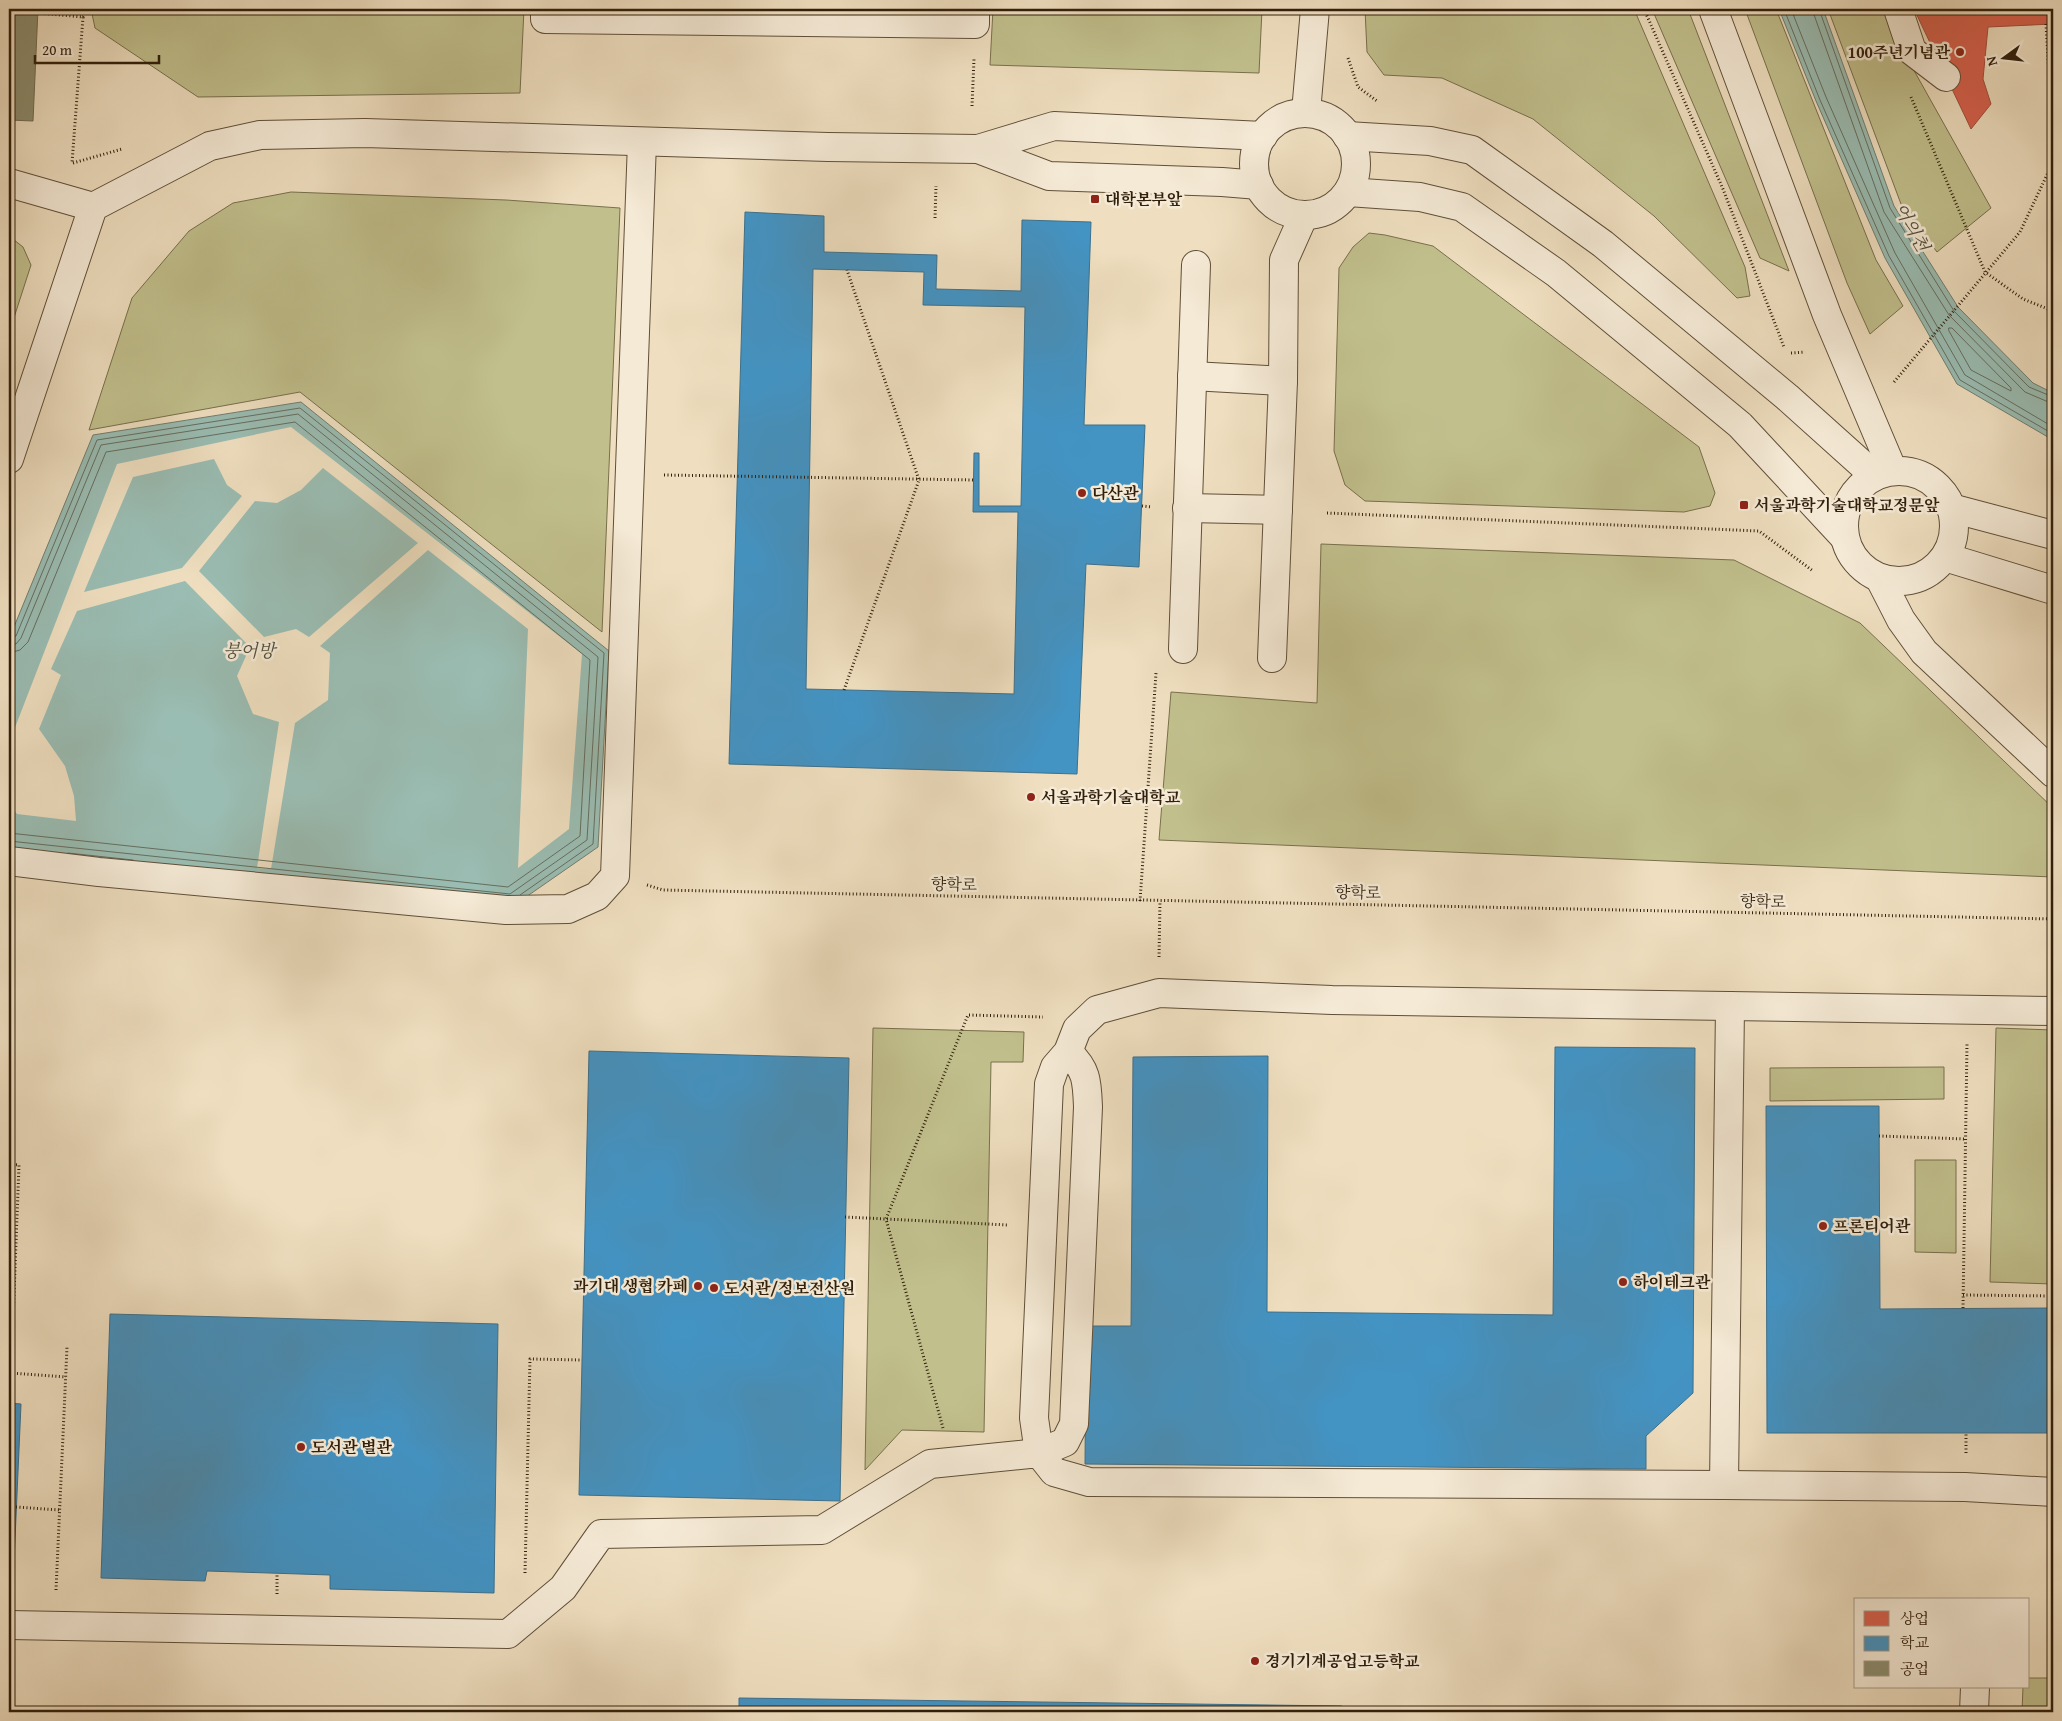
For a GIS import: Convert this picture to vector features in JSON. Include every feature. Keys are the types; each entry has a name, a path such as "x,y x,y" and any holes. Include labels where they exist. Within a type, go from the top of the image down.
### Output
{"lane":[{"path":"545,9 545,19 975,16"},
{"path":"1306,112 1315,9"},
{"path":"1713,9 1884,473"},
{"path":"1898,9 1912,51 1946,77"},
{"path":"1306,112 1322,115 1336,123 1348,136 1355,154 1356,174 1348,192 1340,202 1329,210 1304,215 1286,211 1270,201 1259,185 1254,168 1256,152 1263,136 1271,126 1281,119 1306,112"},
{"path":"9,184 92,207 210,146 260,135 365,133 642,142 978,149 1054,126 1263,136"},
{"path":"1348,136 1430,141 1472,150 1603,244 1787,397 1884,473"},
{"path":"9,861 100,872 506,910 568,909 597,896 615,876 642,142"},
{"path":"978,149 1049,176 1259,185"},
{"path":"1348,192 1420,197 1462,207 1556,273 1740,425 1845,538"},
{"path":"9,459 92,207"},
{"path":"1272,658 1283,381 1284,260 1304,215"},
{"path":"1183,649 1196,265"},
{"path":"1192,376 1283,381"},
{"path":"1911,472 1929,479 1942,492 1951,508 1954,524 1953,541 1945,557 1933,570 1917,579 1898,582 1880,579 1864,570 1852,555 1845,538 1844,520 1849,501 1860,487 1884,473 1911,472"},
{"path":"1187,508 1278,510"},
{"path":"1951,508 2053,535"},
{"path":"1945,557 2053,590"},
{"path":"1880,579 1901,620 1924,652 2053,773"},
{"path":"2053,1011 1332,1000 1159,993 1097,1010 1077,1029 1068,1052 1054,1067 1049,1084 1034,1418 1039,1453 1054,1472 1089,1482 1724,1484 1965,1487 2053,1492"},
{"path":"1724,1484 1730,1006"},
{"path":"9,1625 508,1634 563,1588 600,1534 822,1530 930,1464 1039,1453 1065,1442 1074,1424 1088,1098 1087,1081 1079,1063 1068,1052"},
{"path":"1974,1712 1975,1688"}],"path":[{"path":"72,162 83,17 89,9"},
{"path":"1644,9 1723,189 1787,353 1810,351"},
{"path":"38,14 83,17"},
{"path":"972,106 975,16"},
{"path":"2046,24 2053,142"},
{"path":"1908,90 1984,272 2023,299 2053,311"},
{"path":"62,163 123,149"},
{"path":"1899,376 1984,272 2020,232 2053,162"},
{"path":"935,218 936,186"},
{"path":"844,690 919,480 848,270"},
{"path":"660,476 974,480"},
{"path":"1327,514 1759,531 1813,571"},
{"path":"1140,901 1153,702"},
{"name":"향학로","path":"663,890 2053,920"},
{"path":"1159,993 1160,901"},
{"path":"1963,1308 1968,1009"},
{"path":"952,1462 886,1219 968,1015 1089,1018"},
{"path":"1879,1136 1965,1139"},
{"path":"9,1164 19,1165 10,1373 66,1377"},
{"path":"846,1217 1042,1227"},
{"path":"1963,1295 2053,1296"},
{"path":"54,1626 67,1347"},
{"path":"524,1621 530,1359 582,1360"},
{"path":"16,1507 60,1510"}],"shaded area":[{"path":"91,9 524,9 520,93 198,97 95,28"},
{"path":"993,9 1262,9 1259,73 990,65"},
{"path":"1365,9 1634,9 1745,267 1750,296 1737,298 1654,216 1533,119 1442,78 1384,75 1367,52"},
{"path":"1652,9 1688,9 1789,271 1760,258"},
{"path":"1745,9 1776,9 1876,260 1903,306 1870,334 1847,283"},
{"path":"1828,9 1890,9 1907,58 1991,208 1937,252 1901,204"},
{"path":"291,192 506,200 620,208 602,632 300,392 89,430 132,298 189,231 233,203"},
{"path":"1369,233 1433,246 1699,447 1715,493 1710,506 1684,512 1365,501 1345,485 1334,451 1339,268 1353,247"},
{"path":"9,236 23,247 31,265 9,333"},
{"path":"1321,544 1734,560 1860,623 2053,808 2053,877 1159,840 1171,692 1317,703"},
{"path":"873,1028 1024,1032 1023,1062 991,1062 984,1432 902,1430 865,1470"},
{"path":"1996,1028 2053,1030 2053,1284 1990,1282"},
{"path":"1944,1067 1944,1099 1770,1101 1770,1068"},
{"path":"1915,1160 1956,1160 1956,1253 1915,1252"},
{"path":"2030,1678 2053,1678 2053,1712 2022,1712 2023,1688 2030,1688"}],"water":[{"path":"1779,9 1823,9 1894,206 1958,307 2033,383 2053,393 2053,440 1957,384 1885,258 1816,101"},
{"name":"붕어방","path":"301,402 609,651 598,847 513,906 9,852 9,639 93,435"}],"pier":[{"path":"291,427 582,654 569,829 518,868 528,629 428,550 320,646 330,653 328,700 295,723 271,869 257,868 279,722 253,714 237,676 250,647 185,581 77,611 51,669 61,675 39,729 65,766 74,796 76,821 17,814 9,803 9,743 117,464","holes":["214,459 227,485 242,496 182,568 84,592 133,477","323,468 418,543 309,637 296,629 264,637 199,571 255,501 277,503 301,490"]}],"building: 상업":[{"name":"100주년기념관","path":"1914,9 2053,9 2053,24 1988,27 1983,79 1991,104 1971,129"}],"building: 학교":[{"name":"다산관","path":"745,212 824,216 824,252 937,255 936,289 1021,291 1022,220 1091,222 1084,425 1145,425 1139,567 1086,564 1077,774 729,764","holes":["813,269 924,272 923,305 1025,307 1021,506 979,506 979,453 974,453 973,512 1018,512 1014,694 806,689"]},
{"name":"하이테크관","path":"1555,1047 1695,1048 1693,1393 1646,1436 1646,1469 1085,1464 1086,1326 1131,1326 1133,1057 1268,1056 1267,1312 1553,1315"},
{"name":"도서관/정보전산원","path":"589,1051 849,1058 840,1501 579,1495"},
{"name":"프론티어관","path":"1766,1106 1879,1106 1880,1309 2053,1308 2053,1433 1767,1433"},
{"name":"도서관 별관","path":"110,1314 498,1324 494,1593 330,1589 330,1575 207,1571 205,1581 101,1578"},
{"path":"9,1403 21,1404 14,1562 9,1562"},
{"path":"739,1698 1342,1706 1342,1712 739,1712"}],"building: 공업":[{"path":"9,9 38,9 33,121 9,120"}],"place":[{"name":"100주년기념관","path":"1960,52"},
{"name":"대학본부앞","path":"1095,199"},
{"name":"다산관","path":"1082,493"},
{"name":"서울과학기술대학교정문앞","path":"1744,505"},
{"name":"서울과학기술대학교","path":"1031,797"},
{"name":"프론티어관","path":"1823,1226"},
{"name":"하이테크관","path":"1623,1282"},
{"name":"과기대 생협 카페","path":"698,1286"},
{"name":"도서관/정보전산원","path":"714,1288"},
{"name":"도서관 별관","path":"301,1447"},
{"name":"경기기계공업고등학교","path":"1255,1661"}],"water label":[{"name":"어의천","path":"1912,227"}]}
